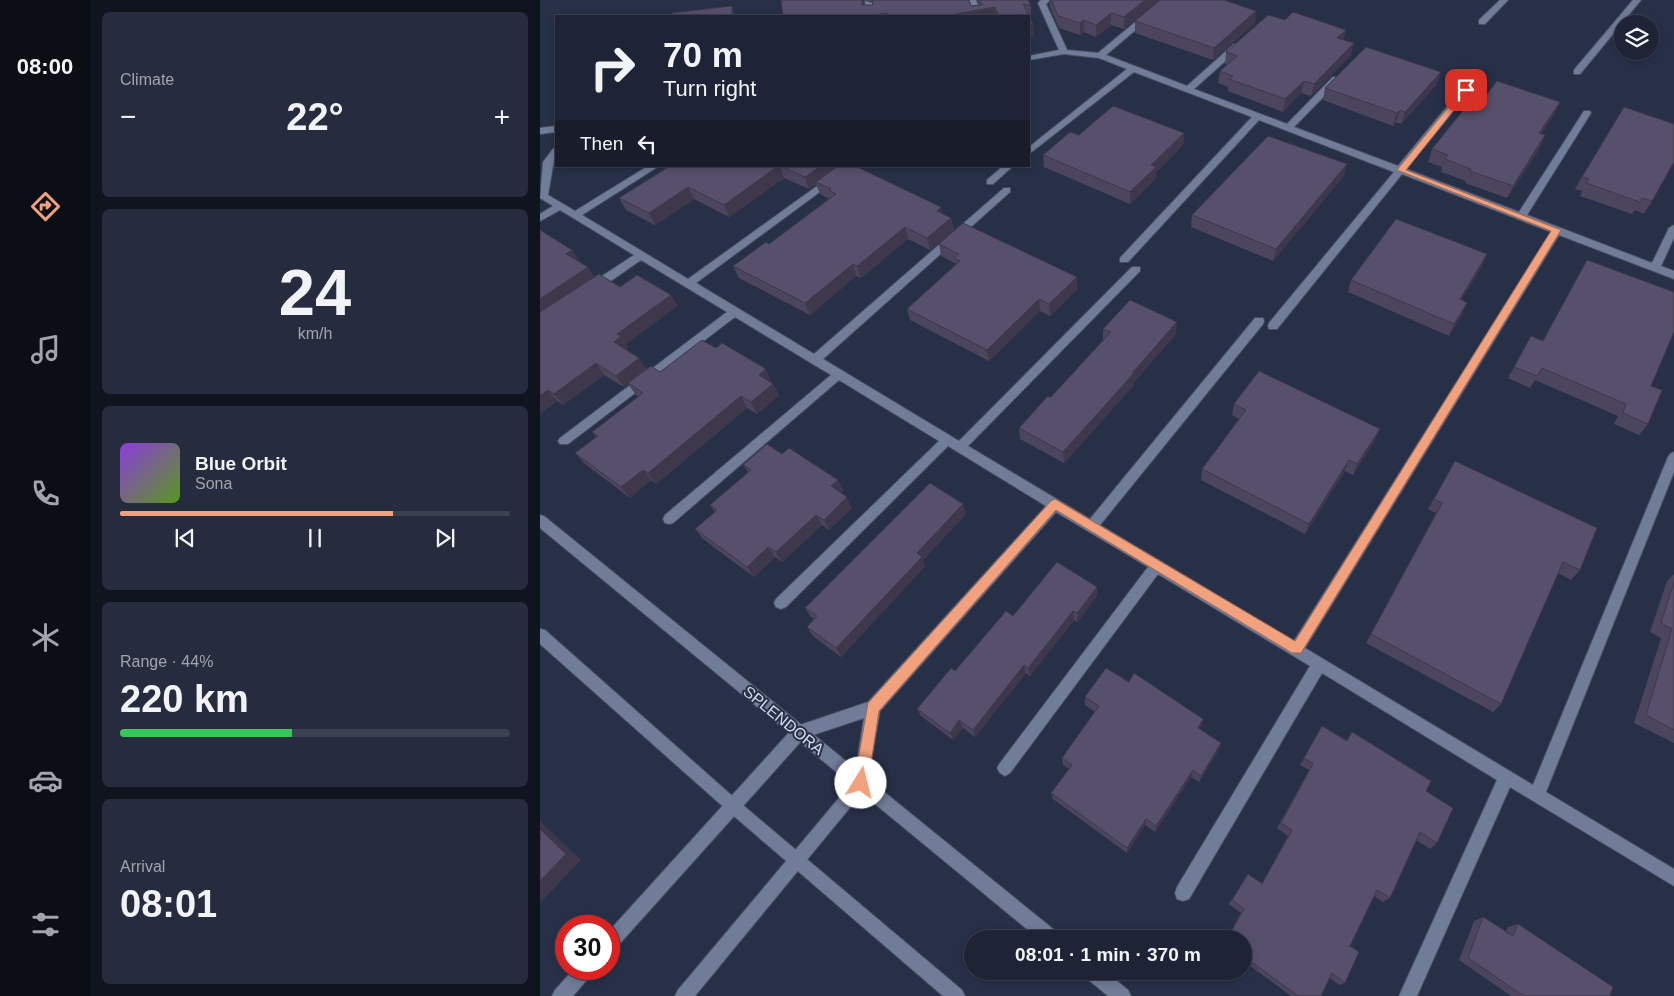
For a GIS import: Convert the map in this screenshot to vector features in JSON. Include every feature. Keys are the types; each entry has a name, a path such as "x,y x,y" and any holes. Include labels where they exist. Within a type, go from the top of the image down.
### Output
{"street":[{"path":"972,0 978,15"},
{"path":"1046,0 1042,3 1064,52"},
{"path":"1100,56 1166,0"},
{"path":"1482,22 1504,0"},
{"path":"1577,72 1637,0"},
{"path":"868,3 870,15"},
{"path":"1189,89 1245,38"},
{"path":"1030,58 1064,52 1100,56 1674,275"},
{"path":"1030,150 1132,69"},
{"path":"1289,127 1341,74"},
{"path":"1273,326 1477,76"},
{"path":"1522,216 1586,113"},
{"path":"1124,260 1258,116"},
{"path":"540,131 555,129"},
{"path":"555,152 548,162 542,195 1674,878"},
{"path":"575,215 653,167"},
{"path":"689,283 851,167"},
{"path":"990,182 1008,167"},
{"path":"815,360 1007,190"},
{"path":"540,218 560,206"},
{"path":"1655,268 1674,228"},
{"path":"1297,649 1557,230"},
{"path":"586,292 641,255"},
{"path":"960,447 1136,270"},
{"path":"564,440 735,311"},
{"path":"1092,526 1259,320"},
{"path":"669,518 839,374"},
{"path":"782,603 948,439"},
{"path":"1537,794 1674,457"},
{"path":"620,931 799,732 873,708 1055,504"},
{"name":"SPLENDORA","path":"540,520 1041,930"},
{"path":"1005,768 1157,565"},
{"path":"540,635 732,806 956,996"},
{"path":"1183,893 1320,663"},
{"path":"684,996 799,861 861,783 873,708"},
{"path":"1408,996 1507,776"},
{"path":"561,996 575,980"},
{"path":"1102,980 1122,996"}],"building":[{"path":"781,0 862,0 862,5 873,5 872,0 969,0 971,6 982,5 980,0 1028,0 1031,6 1023,4 1028,15 999,15 995,7 951,15 888,15 887,13 874,15 783,15"},
{"path":"1051,0 1145,0 1124,17 1111,13 1096,25 1084,20 1080,23 1058,16"},
{"path":"1160,0 1224,0 1256,11 1214,48 1135,21"},
{"path":"732,6 732,15 672,15 672,13"},
{"path":"1293,12 1346,30 1337,38 1354,43 1314,84 1304,81 1285,99 1229,79 1233,76 1220,71 1237,56 1226,52 1268,15 1285,20"},
{"path":"1366,47 1441,72 1405,112 1400,110 1397,113 1325,88"},
{"path":"1497,81 1560,102 1539,133 1545,135 1513,186 1470,171 1471,169 1445,159 1448,155 1432,149 1465,108 1474,111"},
{"path":"1113,106 1184,133 1151,165 1156,167 1130,192 1043,155 1070,132 1079,135"},
{"path":"1624,107 1674,124 1674,162 1652,201 1642,198 1640,202 1586,183 1589,179 1582,177"},
{"path":"1268,136 1347,164 1276,249 1192,215"},
{"path":"668,167 777,167 724,205 688,187 649,213 619,198"},
{"path":"783,167 820,167 805,177"},
{"path":"837,167 857,167 941,207 937,211 951,218 927,238 905,227 857,266 853,264 805,303 733,266 766,242 769,244 836,194 829,190 831,189 816,182"},
{"path":"1396,219 1487,254 1460,299 1467,303 1454,324 1351,280"},
{"path":"963,223 1077,277 1049,304 1039,299 987,350 907,309 960,261 954,258 959,254 939,244"},
{"path":"540,230 572,250 566,254 588,267 540,299"},
{"path":"1587,260 1674,292 1674,332 1651,386 1662,390 1648,424 1623,413 1626,404 1542,368 1537,376 1514,367 1531,336 1543,341"},
{"path":"599,274 620,287 637,275 671,295 617,334 621,336 614,342 639,358 616,376 596,363 554,394 548,390 540,396 540,312"},
{"path":"1130,300 1177,322 1063,452 1019,428 1048,396 1050,398 1111,332 1103,329"},
{"path":"702,340 716,348 722,343 766,369 759,375 773,384 751,402 741,396 648,473 643,470 621,487 575,453 598,436 592,432 643,393 628,383 651,366 660,372"},
{"path":"1259,371 1380,429 1357,464 1349,460 1309,524 1202,469 1246,410 1234,404"},
{"path":"767,444 782,454 789,448 838,480 831,486 847,497 824,520 816,515 776,552 768,547 747,567 695,529 717,510 710,505 751,470 743,465"},
{"path":"1455,461 1597,528 1580,570 1563,562 1501,704 1371,634 1442,503 1434,499"},
{"path":"930,483 963,504 917,553 922,557 836,648 807,627 817,616 805,608"},
{"path":"1057,562 1097,587 1077,613 1073,611 1028,668 1024,665 973,730 959,720 950,733 917,709 951,668 955,671 1006,611 1013,616"},
{"path":"1674,582 1674,730 1646,715 1672,629 1661,623"},
{"path":"1106,668 1129,682 1134,673 1203,719 1198,728 1221,743 1201,776 1193,770 1156,826 1146,819 1127,848 1051,793 1072,765 1062,758 1099,706 1085,697"},
{"path":"1322,726 1347,741 1352,732 1431,781 1426,791 1453,808 1437,843 1420,832 1390,898 1377,890 1350,946 1359,952 1345,983 1332,973 1321,996 1298,996 1252,962 1252,930 1232,930 1244,909 1232,900 1248,874 1262,884 1292,830 1281,823 1313,764 1304,758"},
{"path":"540,829 566,854 540,881"},
{"path":"1483,917 1513,936 1518,924 1613,987 1610,996 1524,996 1468,958"}],"route":[{"path":"861,783 873,708 1055,504 1297,649 1557,230 1401,170 1466,90"}]}
